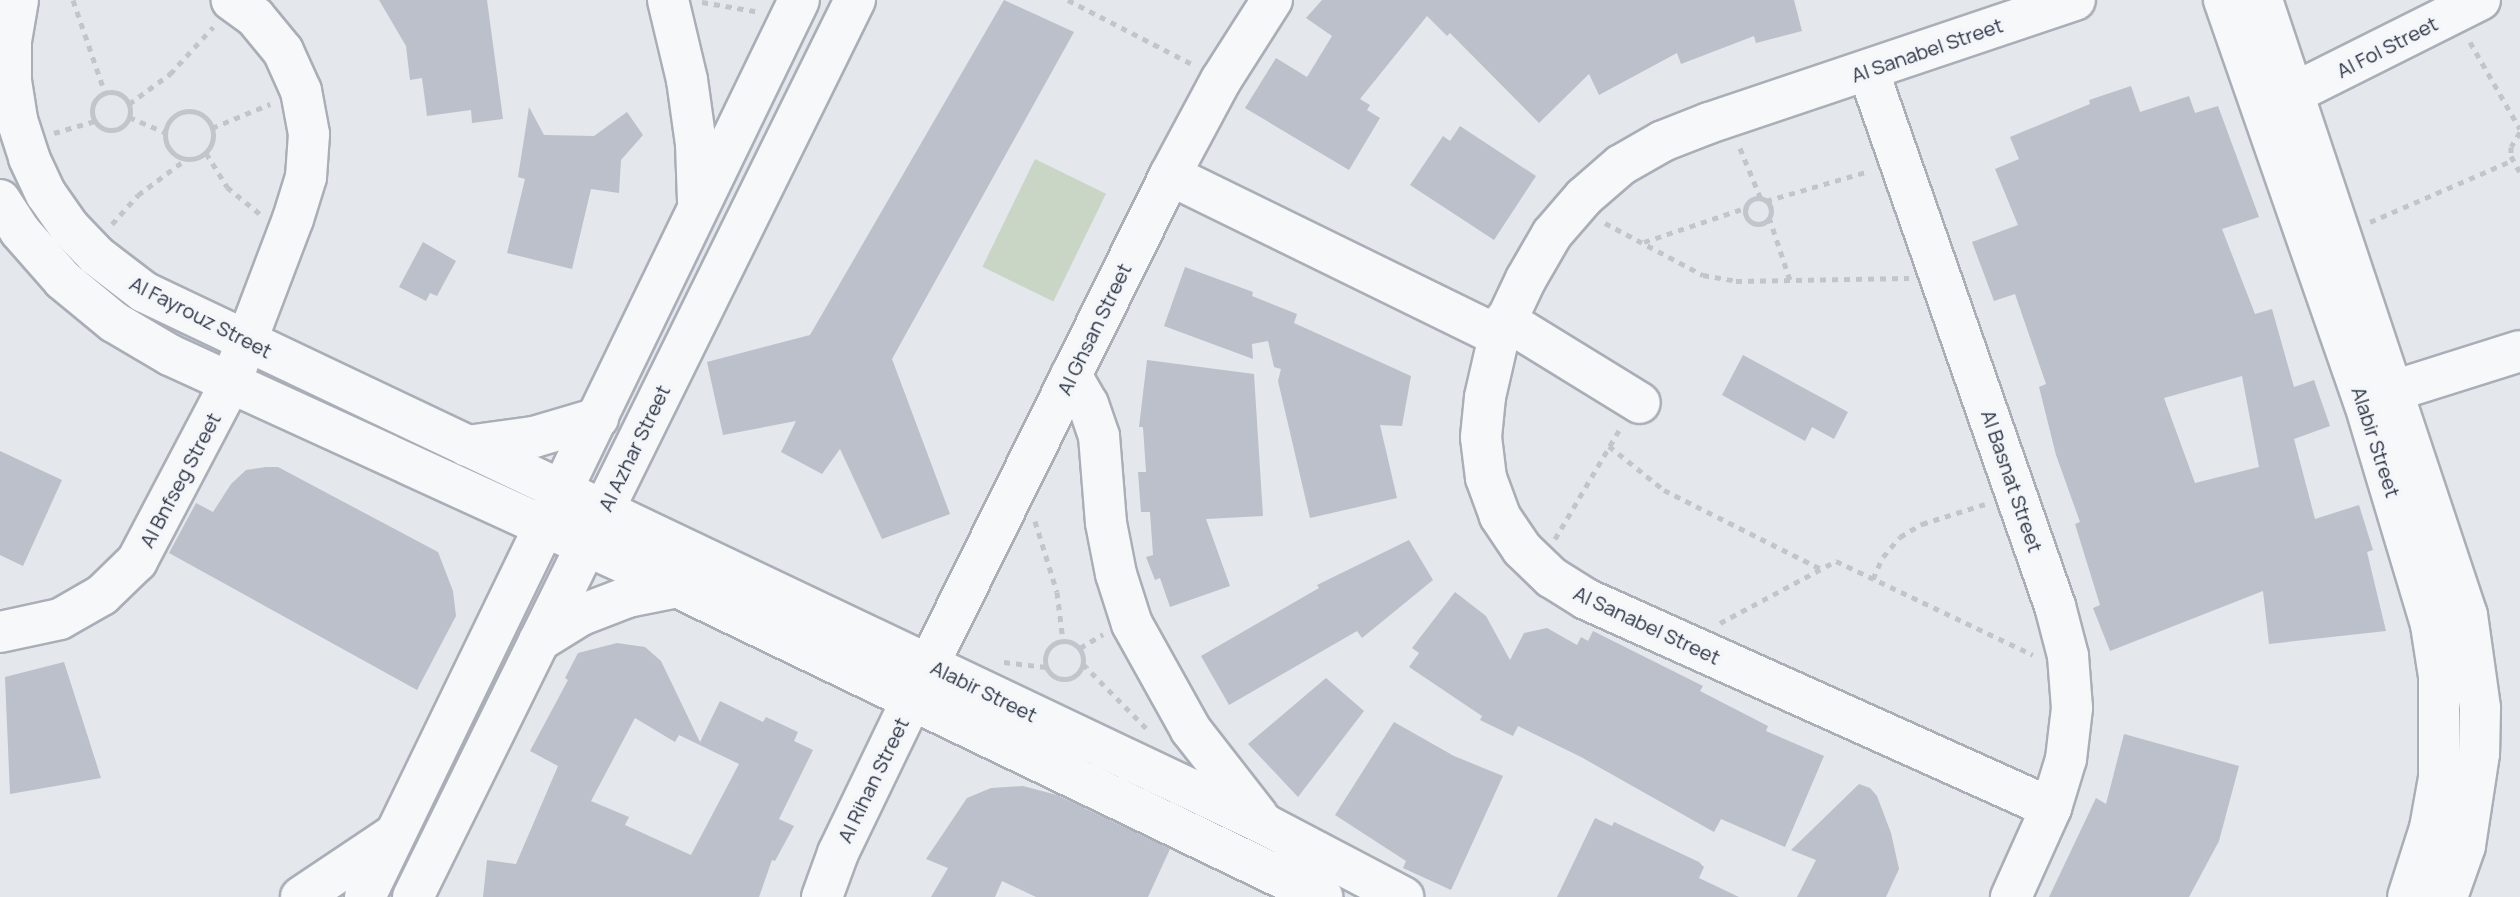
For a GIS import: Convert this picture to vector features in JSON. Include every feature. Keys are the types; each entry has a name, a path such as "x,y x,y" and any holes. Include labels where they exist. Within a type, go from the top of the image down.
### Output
{"street":[{"name":"Al Fayrouz Street","path":"18,0 11,41 11,81 24,142 46,194 90,250 144,292 467,446 555,509"},
{"name":"Al Bnfseg Street","path":"0,632 60,619 102,595 137,561 231,382 287,237 306,177 309,134 301,91 283,51 255,17 233,0"},
{"path":"668,0 687,80 696,144 698,209"},
{"name":"Al Azhar Street","path":"413,897 433,878 539,641 855,0"},
{"name":"Al Ghsan Street","path":"921,681 1170,175 1221,80 1272,0"},
{"name":"Al Sanabel Street","path":"2051,808 1586,599 1539,566 1522,549 1500,516 1486,478 1481,437 1502,328 1552,234 1575,207 1621,165 1663,141 1727,117 2075,0"},
{"name":"Alabir Street","path":"2224,0 2379,396 2454,571 2476,661 2480,708 2474,800 2465,846 2447,897"},
{"name":"Alabir Street","path":"2262,0 2341,235 2439,676 2439,778 2430,828 2408,897"},
{"name":"Al Fol Street","path":"2294,93 2467,7"},
{"path":"365,897 795,9"},
{"name":"Al Basnat Street","path":"1868,70 2055,606 2069,672 2072,708 2066,759 2051,808 2011,897"},
{"path":"1170,175 1502,328 1632,412"},
{"path":"0,200 20,231 63,280 114,322 170,355 231,382 555,509"},
{"path":"2379,396 2520,351"},
{"path":"1071,375 1088,404 1099,436 1106,523 1116,574 1132,624 1191,730 1266,825"},
{"path":"467,446 534,437 598,418"},
{"name":"Alabir Street","path":"555,509 921,681 1322,897"},
{"name":"Alabir Street","path":"595,528 677,587 921,681 1266,825 1403,897"},
{"path":"539,641 581,615 628,597 677,587"},
{"name":"Al Rihan Street","path":"822,897 838,853 921,681"},
{"path":"301,897 395,834"}],"path":[{"path":"73,0 105,93"},
{"path":"129,104 170,74 233,0"},
{"path":"690,0 795,9"},
{"path":"1068,0 1221,80"},
{"path":"2467,7 2520,130 2511,147 2513,160 2520,172"},
{"path":"212,128 301,91"},
{"path":"24,142 95,121 109,129 125,124 129,117 129,104 120,94 105,93 94,104 95,121"},
{"path":"90,250 138,195 186,159 206,153 213,137 212,128 208,120 191,111 174,116 165,132 169,150 186,159"},
{"path":"129,117 165,132"},
{"path":"1727,117 1763,200 1770,206 1769,217 1790,280"},
{"path":"206,153 227,187 287,237"},
{"path":"2341,235 2513,160"},
{"path":"1642,243 1745,208 1751,200 1763,200 1900,162"},
{"path":"1575,207 1703,275 1736,281 1940,278"},
{"path":"1745,208 1748,220 1753,223 1765,222 1769,217"},
{"path":"1539,566 1632,412"},
{"path":"1609,446 1664,490 1821,569"},
{"path":"1018,484 1040,531 1057,592 1063,641"},
{"path":"1873,579 1883,557 1900,537 1922,524 1985,504"},
{"path":"1684,643 1836,561 2069,672"},
{"path":"1063,641 1073,643 1083,656 1079,672 1064,679 1056,677 1046,664 1049,648 1063,641"}],"green space":[{"path":"1035,159 1106,194 1053,301 982,267"}],"building":[{"path":"379,0 487,0 503,119 472,123 471,110 427,116 422,78 410,80 406,46"},
{"path":"1004,0 1074,32 892,359 950,514 882,539 840,449 822,474 781,452 796,421 723,435 707,362 810,335"},
{"path":"1322,0 1794,0 1802,31 1756,43 1754,36 1681,64 1677,53 1599,95 1589,74 1539,123 1450,33 1447,36 1427,16 1360,99 1370,105 1367,110 1380,118 1349,170 1245,108 1276,58 1307,77 1332,36 1306,18"},
{"path":"2131,86 2140,112 2189,96 2195,113 2218,106 2259,217 2222,229 2255,314 2272,309 2294,387 2314,380 2330,426 2294,439 2315,519 2359,505 2373,550 2367,552 2386,631 2269,644 2263,591 2110,651 2093,608 2100,605 2075,524 2080,522 2056,455 2039,387 2046,384 2015,294 1994,301 1972,242 2018,225 1995,169 2019,159 2010,137 2090,104 2089,100","holes":["2242,376 2259,467 2195,483 2164,398"]},
{"path":"529,107 544,135 594,136 627,112 643,135 621,160 619,193 591,189 572,269 507,253 525,179 518,177"},
{"path":"1460,126 1536,176 1494,240 1410,185 1443,136 1450,141"},
{"path":"423,242 456,261 437,296 430,293 426,301 399,287"},
{"path":"1185,267 1253,292 1252,296 1297,314 1294,323 1411,376 1402,426 1380,425 1397,498 1310,518 1278,381 1281,369 1274,367 1268,341 1252,344 1253,359 1164,326"},
{"path":"1743,355 1848,412 1834,439 1812,427 1805,441 1722,395"},
{"path":"1147,360 1254,374 1263,516 1206,519 1230,586 1170,607 1160,578 1155,580 1146,557 1153,555 1150,512 1141,512 1138,472 1146,472 1143,427 1139,427"},
{"path":"0,451 62,480 23,566 0,555"},
{"path":"278,467 438,552 453,591 456,616 417,690 169,553 196,503 213,512 231,484 246,470"},
{"path":"1409,540 1433,580 1362,638 1357,631 1229,705 1201,656 1319,588 1317,585"},
{"path":"1455,592 1486,616 1510,660 1524,633 1547,628 1577,645 1581,637 1588,641 1593,631 1703,686 1700,691 1768,726 1766,731 1824,756 1785,847 1721,819 1714,832 1581,757 1518,726 1513,736 1480,720 1482,716 1409,667 1419,653 1412,648"},
{"path":"617,643 645,647 661,661 700,742 720,701 763,722 766,717 798,732 794,741 813,750 779,819 794,826 775,861 772,860 759,897 483,897 487,860 516,864 558,766 530,751 568,680 565,678 578,653","holes":["635,718 675,742 679,735 739,764 691,855 625,825 629,817 591,801"]},
{"path":"64,662 101,778 10,794 5,677"},
{"path":"1326,678 1364,711 1298,797 1248,744"},
{"path":"1394,722 1454,756 1503,776 1451,890 1403,868 1406,861 1335,815"},
{"path":"2124,734 2239,766 2219,841 2189,897 2049,897 2096,798 2106,804"},
{"path":"1859,784 1870,788 1877,796 1891,833 1899,869 1886,897 1797,897 1816,860 1791,850"},
{"path":"1023,786 1057,795 1170,849 1148,897 1036,897 1002,881 995,897 931,897 948,868 926,859 967,798 991,788"},
{"path":"1595,818 1612,826 1614,822 1699,862 1704,867 1699,878 1739,897 1557,897"}]}
